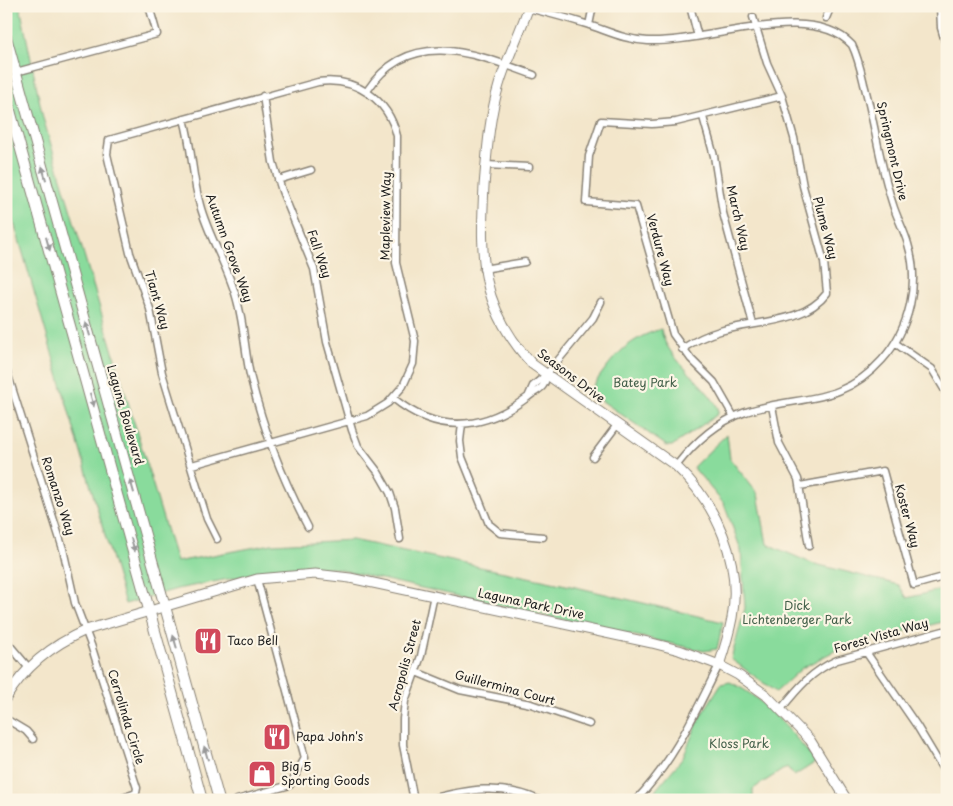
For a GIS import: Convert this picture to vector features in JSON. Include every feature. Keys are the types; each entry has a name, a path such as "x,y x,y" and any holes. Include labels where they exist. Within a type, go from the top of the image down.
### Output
{"main road":[{"name":"Laguna Boulevard","path":"6,37 219,800"},
{"path":"6,96 151,610 202,800"}],"street":[{"path":"16,72 157,34 149,6"},
{"path":"589,25 593,6"},
{"path":"690,6 697,33"},
{"path":"831,6 831,21"},
{"path":"940,6 941,28 947,48"},
{"path":"529,7 589,25 619,37 635,40 665,40 735,22"},
{"name":"Seasons Drive","path":"529,7 506,65 490,124 482,234 483,269 494,306 502,323 521,351 546,375 676,466 691,481 710,508 725,539 734,582 733,609 729,633 719,665"},
{"name":"Springmont Drive","path":"676,466 701,438 734,417 772,406 816,399 841,391 870,372 895,343 903,328 912,295 910,252 889,194 874,119 858,59 847,36 831,21 818,14"},
{"path":"744,20 762,15"},
{"name":"Plume Way","path":"682,349 711,334 798,313 821,301 827,293 822,252 809,212 794,138 782,96 767,63 754,17"},
{"path":"366,92 377,78 391,67 414,55 430,51 464,52 534,75"},
{"name":"Mapleview Way","path":"109,140 263,96 326,81 343,82 366,92 388,113 395,128 399,144 396,263 412,325 415,349 407,379 393,398 374,412 349,421 192,465"},
{"name":"Fall Way","path":"263,96 273,162 278,180 314,269 327,342 349,421 358,446 378,472 390,493 395,508 400,539"},
{"name":"Verdure Way","path":"734,417 714,382 682,349 667,318 636,206 586,202 589,156 601,121 652,124 703,117 782,96"},
{"name":"March Way","path":"703,117 714,156 723,213 753,324"},
{"name":"Autumn Grove Way","path":"184,119 192,149 200,205 232,285 242,322 250,376 269,443 277,466 308,527"},
{"name":"Tiant Way","path":"109,140 107,154 130,253 150,309 162,373 207,518 217,539"},
{"path":"486,165 529,167"},
{"path":"278,180 311,170"},
{"path":"483,269 525,262"},
{"path":"393,398 422,417 439,422 462,424 488,420 504,414 529,395 540,390 546,382 546,375 593,318 601,302"},
{"path":"895,343 932,369 947,394"},
{"name":"Romanzo Way","path":"6,369 64,549 75,603 86,630"},
{"path":"772,406 779,443 796,472 800,486 810,546"},
{"path":"462,424 460,441 462,457 489,524 500,533 543,538"},
{"path":"593,457 617,425"},
{"name":"Koster Way","path":"800,486 883,472 914,585 947,576"},
{"name":"Laguna Park Drive","path":"6,698 28,667 69,638 86,630 258,579 297,574 332,575 434,595 679,650 719,665 753,684 781,709 810,740 846,800"},
{"path":"237,800 290,785 305,758 258,579"},
{"name":"Acropolis Street","path":"414,800 403,745 402,728 405,701 416,672 434,595"},
{"name":"Cerrolinda Circle","path":"86,630 137,788 136,793 118,800"},
{"name":"Forest Vista Way","path":"781,709 805,679 818,669 837,660 947,630"},
{"path":"6,641 28,667"},
{"path":"866,652 917,726 947,776"},
{"path":"636,800 660,774 678,747 719,665"},
{"name":"Guillermina Court","path":"416,672 460,690 532,704 589,724"},
{"path":"6,719 26,731 33,739"},
{"path":"428,800 453,796 477,788 503,789 539,800"}],"green space":[{"path":"20,6 43,118 176,562 272,544 352,540 580,588 723,622 717,649 704,651 332,568 275,570 177,589 125,604 6,195 6,9"},
{"name":"Batey Park","path":"661,329 664,340 677,360 704,388 718,408 718,414 672,446 667,446 589,392 611,361 627,346 637,339"},
{"name":"Dick Lichtenberger Park","path":"727,434 730,459 758,494 767,544 811,563 899,585 907,598 947,588 947,621 844,646 802,668 776,692 731,659 745,608 741,550 724,504 693,467"},
{"name":"Kloss Park","path":"730,682 755,697 777,717 816,762 794,776 787,767 753,789 753,800 647,800 682,759 700,717 721,684"}],"place":[{"name":"Taco Bell","path":"208,641"},
{"name":"Papa John's","path":"277,737"},
{"name":"Big 5 Sporting Goods","path":"262,774"}]}
